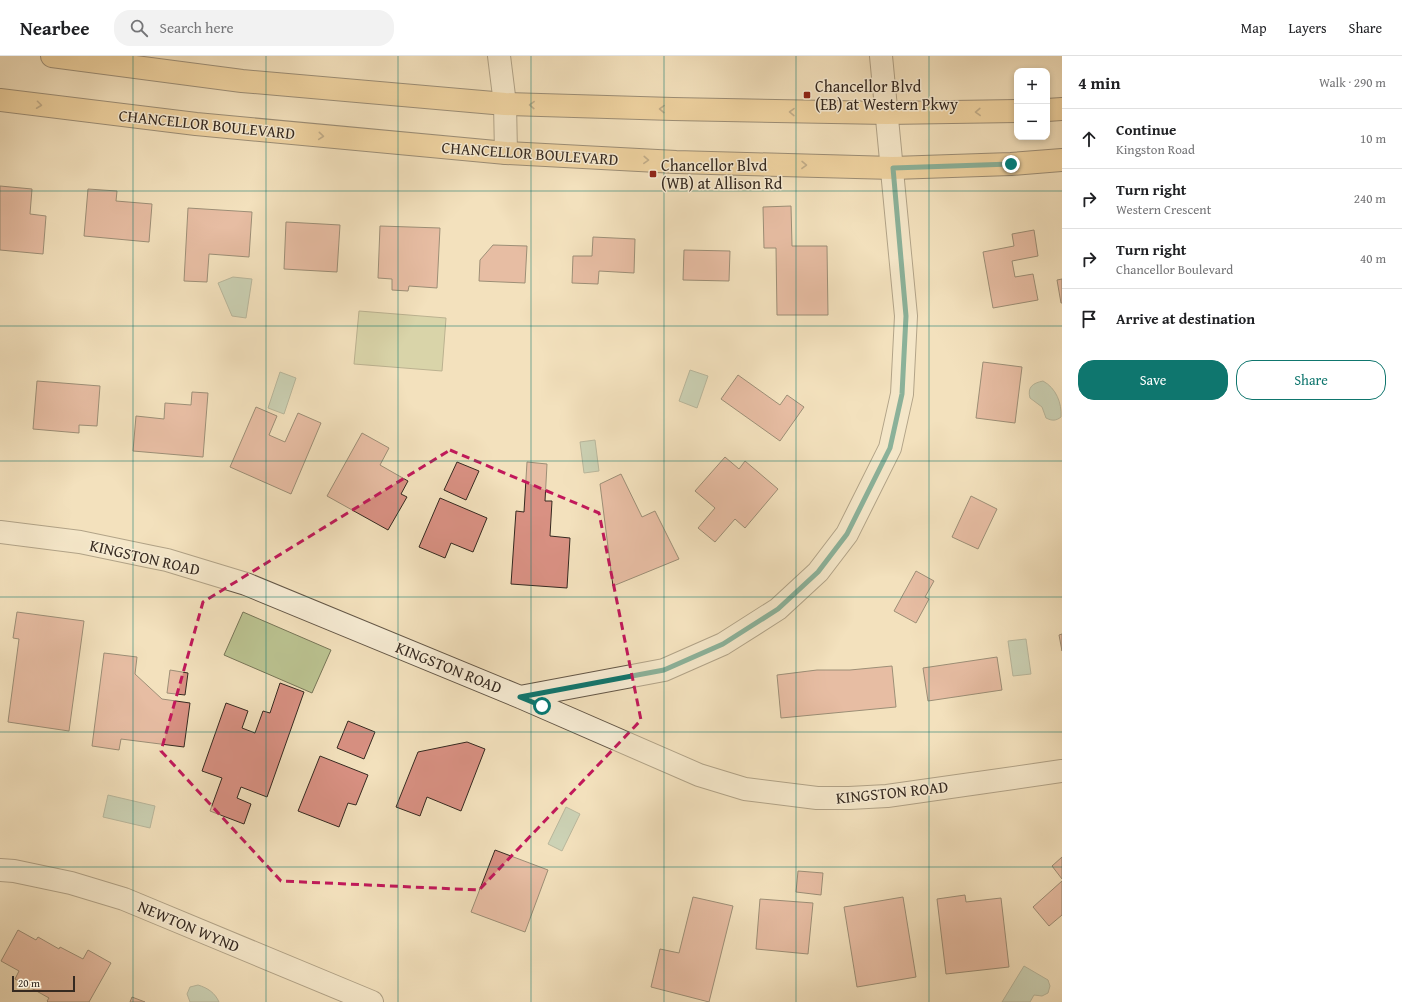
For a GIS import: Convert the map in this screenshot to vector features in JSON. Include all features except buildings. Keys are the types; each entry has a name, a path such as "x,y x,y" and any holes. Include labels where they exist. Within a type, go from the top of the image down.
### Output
{"main road":[{"path":"52,56 242,81 505,104 681,110 887,113 1014,111"},
{"name":"CHANCELLOR BOULEVARD","path":"0,100 196,124 506,153 676,162 893,168 1011,164 1062,160"},
{"path":"1050,110 1062,109"}],"street":[{"path":"499,56 505,104 506,153"},
{"path":"520,697 664,670 723,644 778,609 818,572 847,534 890,448 902,394 906,316 893,168 881,56"},
{"name":"KINGSTON ROAD","path":"0,532 80,542 159,558 236,581 520,697 699,775 745,789 817,798 887,796 1062,771"},
{"name":"NEWTON WYND","path":"0,870 14,871 71,883 124,899 372,1002"}],"highlighted area":[{"path":"450,450 599,513 641,720 479,890 281,881 161,751 203,602"}],"shaded area":[{"path":"233,277 252,279 246,318 232,316 218,283"},
{"path":"359,311 446,318 442,371 354,364"},
{"path":"690,370 708,376 697,408 679,401"},
{"path":"280,372 296,378 284,414 268,408"},
{"path":"1043,381 1055,392 1059,401 1061,417 1056,420 1046,418 1042,407 1030,398 1030,388 1034,384"},
{"path":"595,440 599,471 584,473 580,442"},
{"path":"243,612 331,650 312,693 224,655"},
{"path":"1026,639 1031,674 1013,676 1008,641"},
{"path":"108,795 155,806 150,828 103,817"},
{"path":"566,807 580,814 562,851 548,844"},
{"path":"1024,966 1048,980 1050,986 1048,993 1042,996 1034,995 1030,1002 1002,1002"},
{"path":"198,985 211,991 219,1002 190,1002 187,994 190,987"}],"place":[{"name":"Chancellor Blvd (EB) at Western Pkwy","path":"807,95"},
{"name":"Chancellor Blvd (WB) at Allison Rd","path":"653,174"}],"route":[{"path":"542,706 520,697 664,670 723,644 778,609 818,572 847,534 890,448 902,394 906,316 893,168 1011,164"}]}
